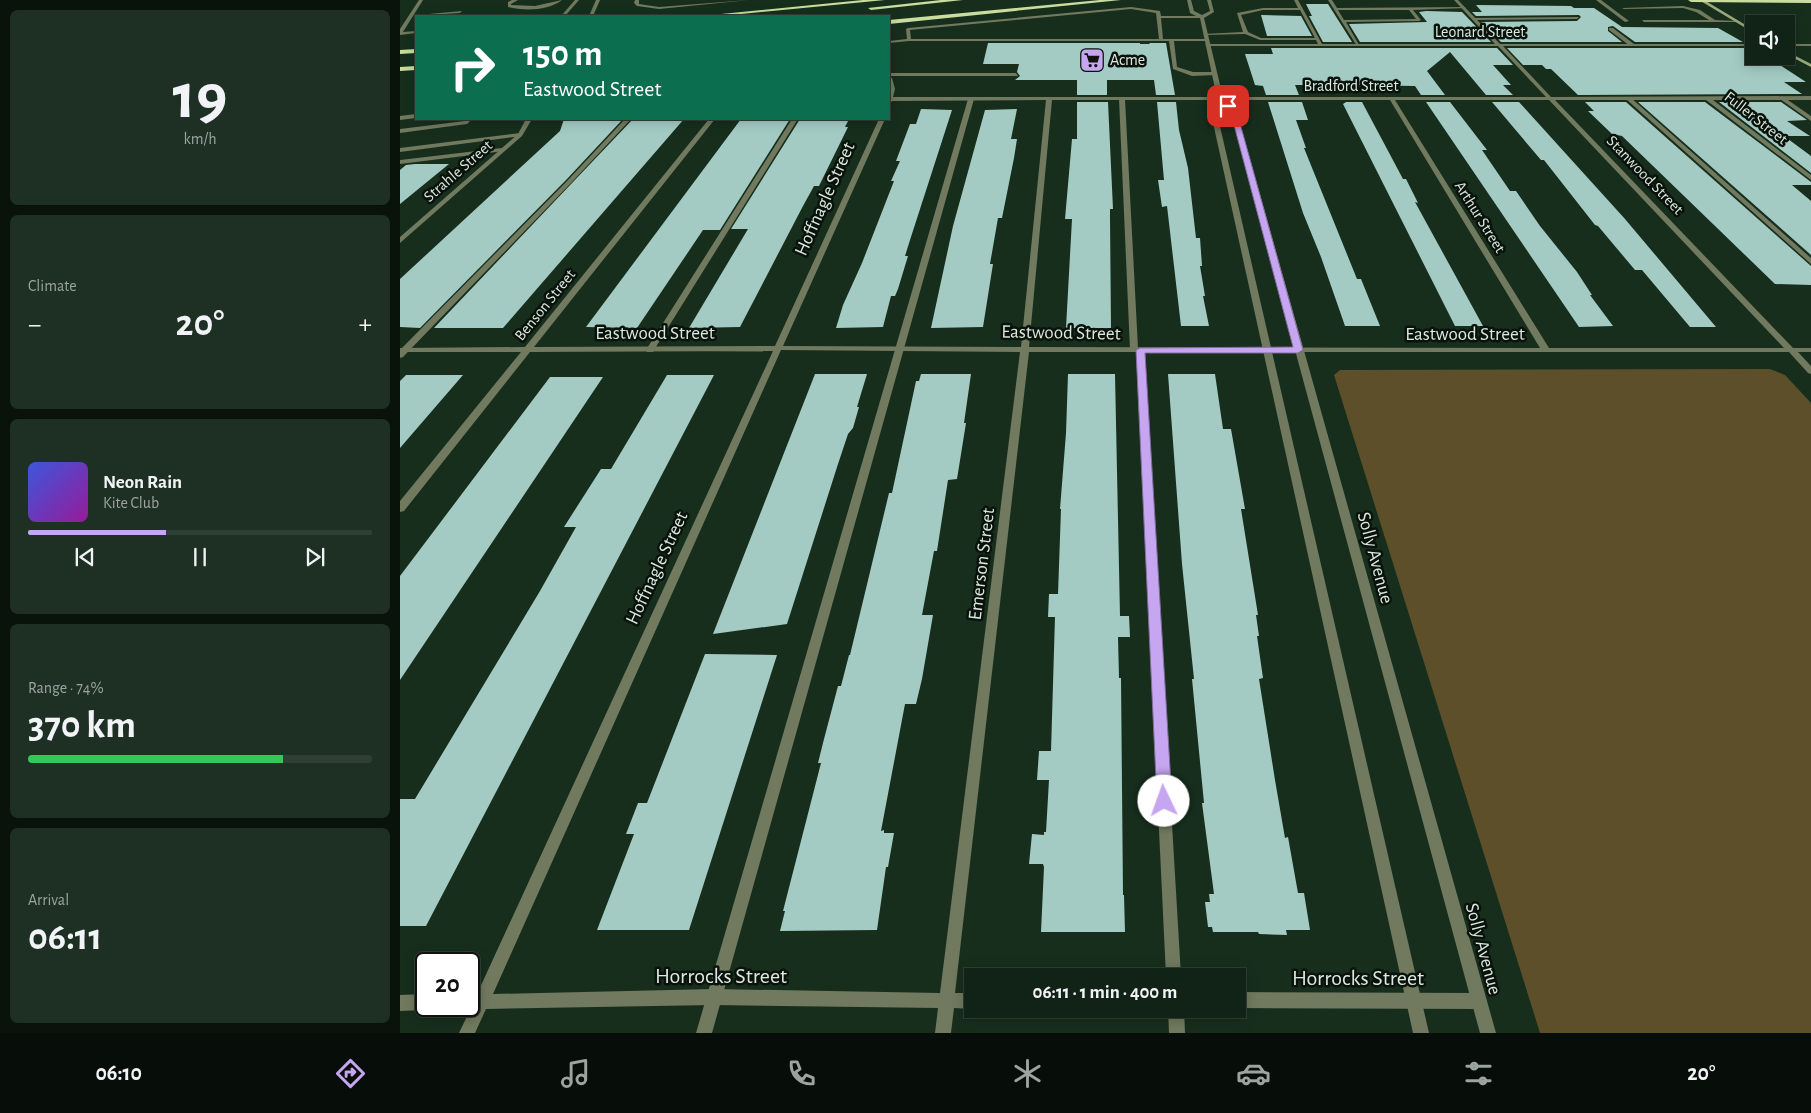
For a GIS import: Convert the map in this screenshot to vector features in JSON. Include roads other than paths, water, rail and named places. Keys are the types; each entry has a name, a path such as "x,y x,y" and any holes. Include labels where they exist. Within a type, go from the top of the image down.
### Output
{"highway":[{"path":"714,15 882,0"},
{"path":"815,14 960,0"},
{"path":"890,22 1118,0"},
{"path":"1691,0 1811,1"},
{"path":"400,52 415,51"},
{"path":"400,69 415,68"}],"main road":[{"path":"1701,0 1745,27"},
{"path":"1795,57 1811,66"}],"street":[{"path":"400,34 421,0"},
{"path":"516,0 508,5 522,8 551,4 561,0"},
{"path":"564,15 577,0"},
{"path":"591,15 598,0"},
{"path":"636,0 638,5 659,8 747,0"},
{"name":"Solly Avenue","path":"1189,0 1192,12 1202,17 1220,98 1233,109 1488,1033"},
{"path":"1159,18 1202,17 1212,12 1209,0"},
{"path":"1296,0 1321,45"},
{"path":"1330,0 1357,45"},
{"name":"Stanwood Street","path":"1456,0 1811,371"},
{"path":"1598,0 1626,21"},
{"path":"1627,0 1638,8"},
{"path":"1624,8 1683,7 1698,11 1714,21"},
{"path":"910,40 908,29 1132,8 1158,12 1161,40"},
{"path":"1335,9 1464,8"},
{"path":"1246,33 1239,14 1263,9 1301,9"},
{"path":"1342,21 1420,20 1410,9"},
{"path":"428,15 460,12"},
{"path":"410,17 415,16"},
{"path":"1474,18 1577,18"},
{"path":"1644,21 1735,21"},
{"path":"1611,29 1632,45"},
{"path":"400,34 415,32"},
{"path":"1205,34 1246,33 1260,39 1317,38"},
{"name":"Leonard Street","path":"890,42 910,40 1171,40 1207,43 1321,45 1745,45"},
{"path":"1171,40 1175,68 1192,74 1214,74"},
{"path":"1795,45 1811,45"},
{"path":"890,76 1016,76"},
{"path":"890,80 892,89 890,101"},
{"path":"704,1033 971,98"},
{"name":"Bradford Street","path":"890,101 971,98 1811,98"},
{"name":"Emerson Street","path":"943,1033 1025,348 1049,98"},
{"path":"1122,98 1174,968"},
{"name":"Solly Avenue","path":"1220,98 1213,109 1421,1033"},
{"name":"Arthur Street","path":"1391,98 1546,350"},
{"path":"1628,98 1811,262"},
{"name":"Fuller Street","path":"1708,98 1811,178"},
{"path":"1782,98 1811,119"},
{"path":"400,118 415,116"},
{"path":"400,131 467,122 468,120"},
{"name":"Strahle Street","path":"400,241 520,135 528,120"},
{"path":"402,352 570,181 627,120"},
{"name":"Benson Street","path":"400,508 711,120"},
{"path":"650,350 794,120"},
{"name":"Hoffnagle Street","path":"480,989 778,348 882,120"},
{"path":"400,150 520,135"},
{"path":"400,162 502,150"},
{"name":"Eastwood Street","path":"402,352 529,349 778,348 1811,350"},
{"name":"Horrocks Street","path":"480,1002 714,997 964,1001"},
{"name":"Horrocks Street","path":"1246,1000 1479,1001"},
{"path":"400,1003 415,1002"},
{"name":"Hoffnagle Street","path":"467,1033 471,1017"},
{"path":"1176,1018 1177,1033"}],"place":[{"name":"Acme","path":"1092,60"}]}
